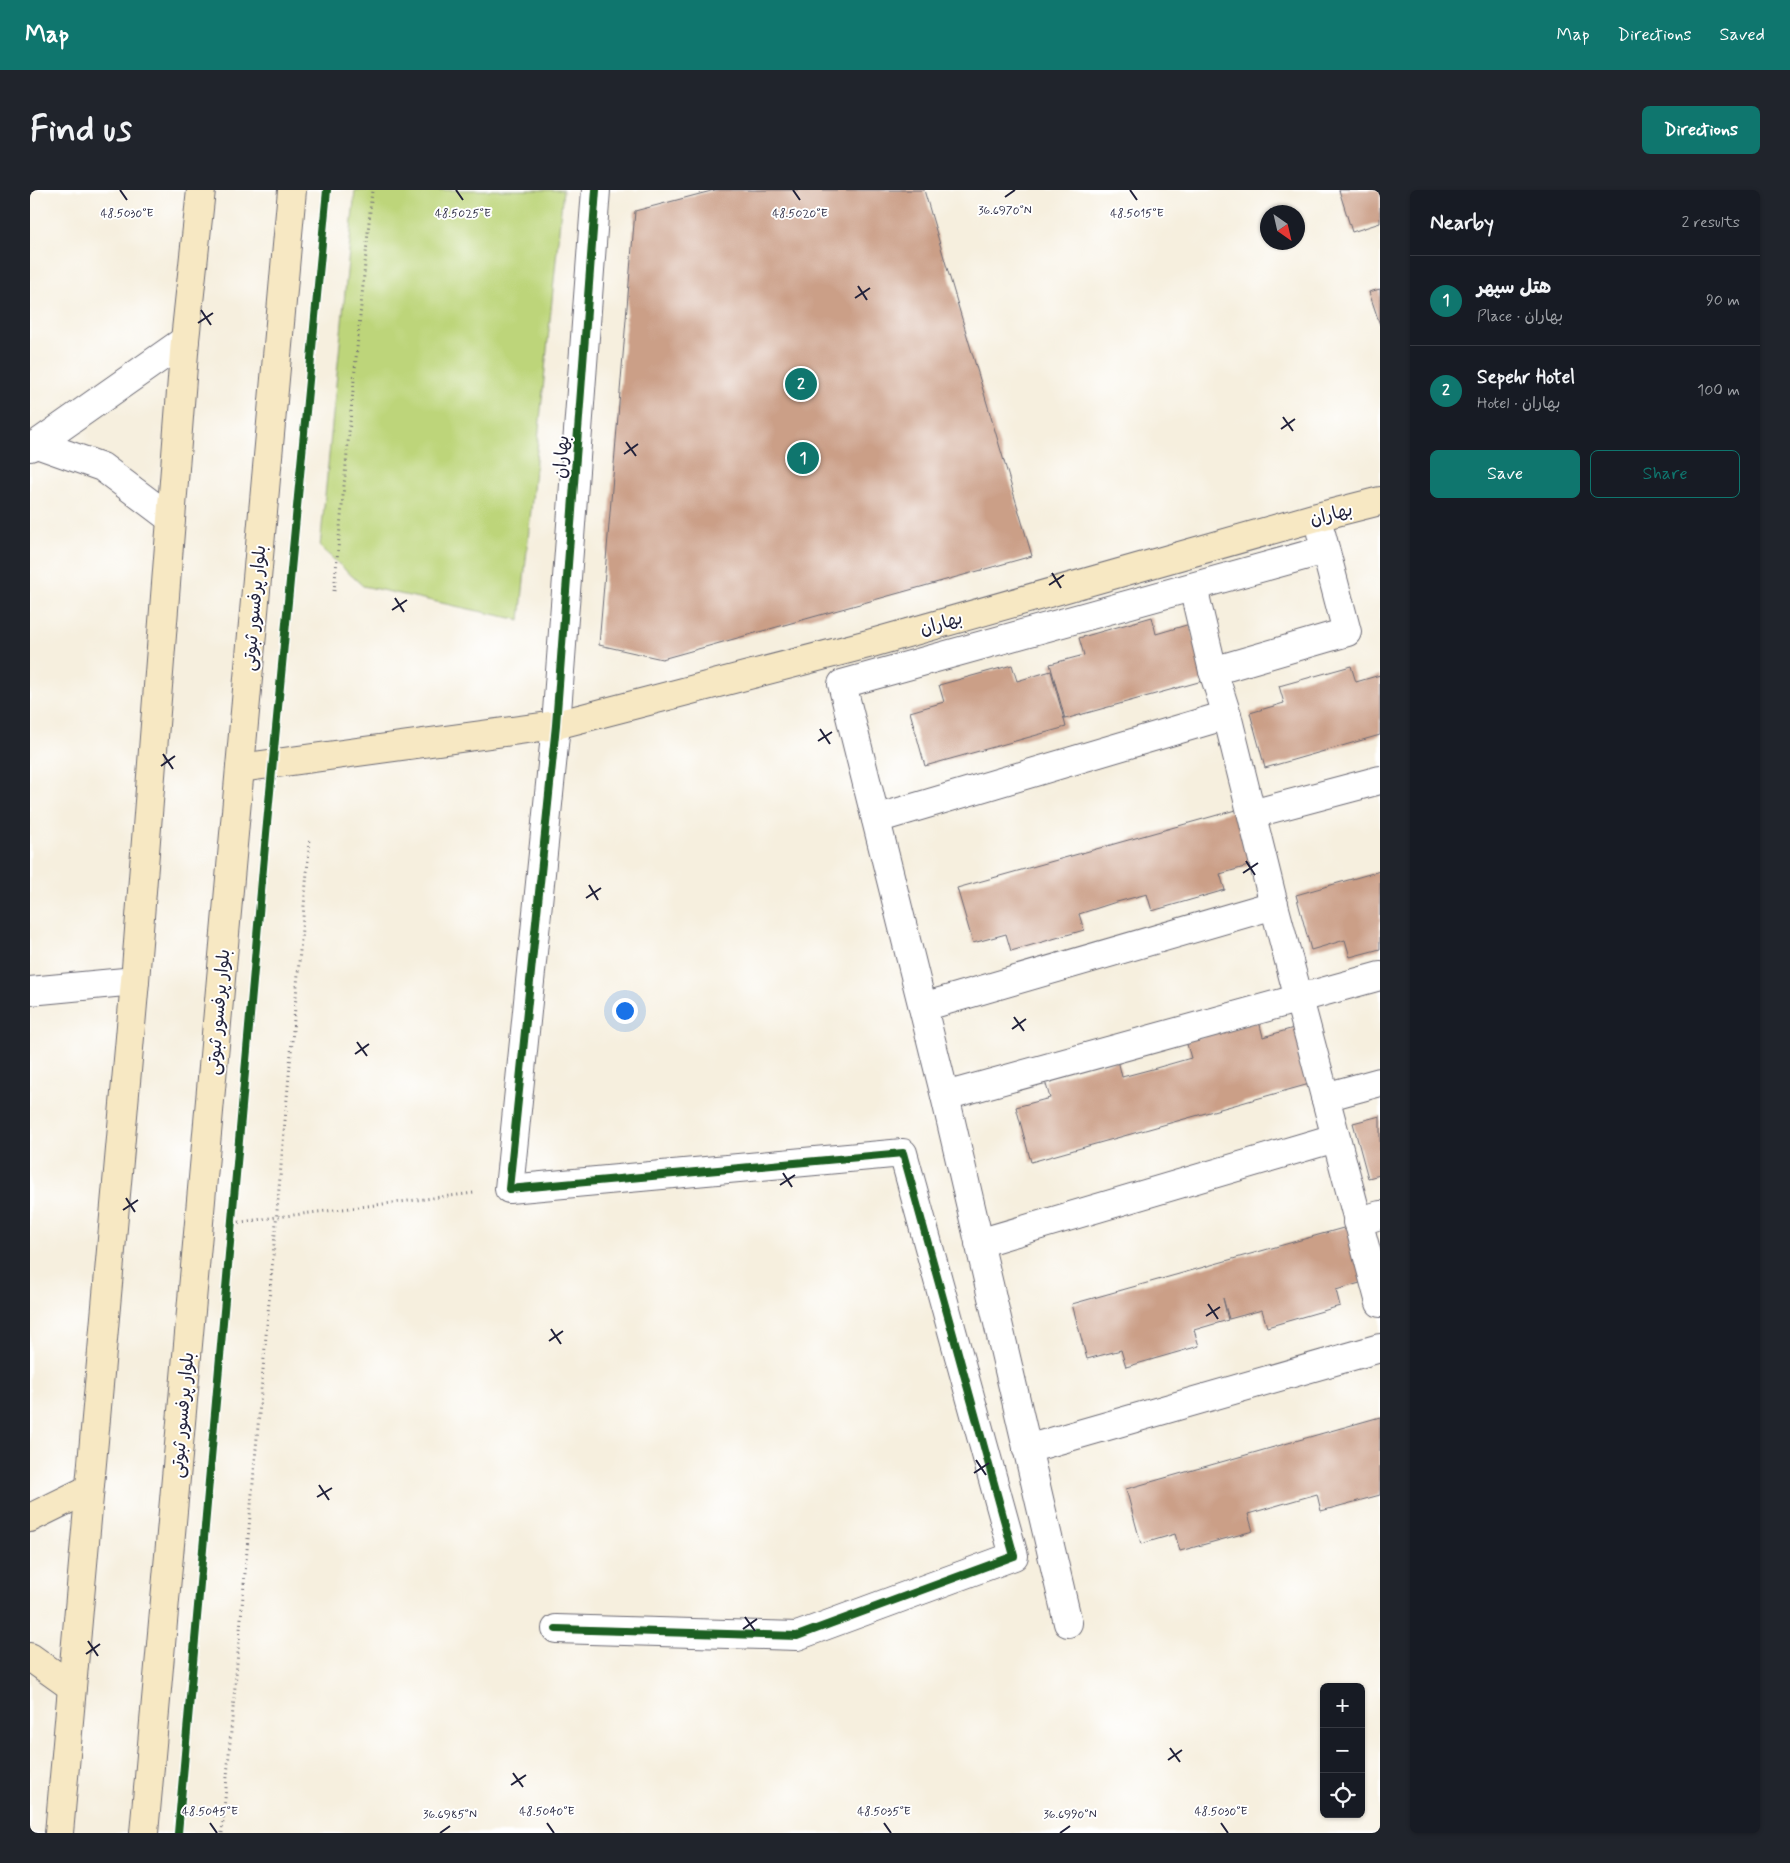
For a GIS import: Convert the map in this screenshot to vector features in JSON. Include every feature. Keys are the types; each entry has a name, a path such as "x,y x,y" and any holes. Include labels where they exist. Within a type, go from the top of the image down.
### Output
{"main road":[{"path":"59,1833 136,981 184,340 201,190"},
{"name":"بلوار پرفسور ثبوتی","path":"144,1833 292,190"},
{"name":"بهاران","path":"556,725 872,643 1317,517 1380,501"},
{"path":"240,768 556,725"},
{"path":"30,1518 89,1489"},
{"path":"30,1657 72,1687"}],"street":[{"name":"بهاران","path":"556,725 596,190"},
{"path":"34,445 184,340"},
{"path":"34,445 102,467 171,519"},
{"path":"1213,671 1347,632 1317,517"},
{"path":"1068,1623 945,1096 842,684 1325,550"},
{"path":"1194,587 1213,671 1227,714 1274,905 1335,1138 1369,1218 1380,1303"},
{"path":"876,820 1227,714"},
{"path":"556,725 509,1189 903,1152 1014,1556 797,1636 556,1629"},
{"path":"1252,814 1380,780"},
{"path":"923,1007 1274,905"},
{"path":"945,1096 1380,976"},
{"path":"30,991 136,981"},
{"path":"1325,1097 1380,1082"},
{"path":"979,1242 1335,1138"},
{"path":"1027,1449 1380,1348"}],"path":[{"path":"334,591 372,190"},
{"path":"222,1833 310,838"},
{"path":"232,1224 277,1216 509,1189"},
{"path":"231,1234 232,1214"}],"green space":[{"path":"355,190 563,190 520,620 363,586 320,547"}],"building":[{"path":"715,190 924,190 1032,556 662,659 599,645 635,211"},
{"path":"1339,190 1380,190 1380,223 1352,232"},
{"path":"1380,289 1380,325 1369,292"},
{"path":"1152,617 1156,634 1190,624 1206,680 1065,719 1050,664 1084,655 1079,638"},
{"path":"1012,665 1017,681 1051,671 1066,727 925,766 910,712 944,702 939,685"},
{"path":"1351,666 1356,682 1380,675 1380,735 1265,768 1250,713 1284,703 1279,686"},
{"path":"1239,809 1255,864 1220,874 1225,890 1152,911 1147,894 1113,903 1079,914 1084,930 1011,951 1006,934 973,943 957,888"},
{"path":"1380,871 1380,949 1350,957 1345,940 1311,950 1296,895"},
{"path":"1259,1021 1263,1037 1297,1027 1313,1083 1031,1162 1016,1107 1050,1098 1045,1081 1118,1060 1122,1077 1156,1068 1191,1058 1186,1041"},
{"path":"1380,1116 1380,1175 1368,1178 1353,1123"},
{"path":"1354,1225 1370,1280 1336,1290 1340,1306 1267,1327 1262,1310 1229,1319 1223,1298 1228,1320 1194,1330 1199,1346 1126,1367 1121,1350 1087,1359 1072,1304"},
{"path":"1380,1417 1380,1495 1321,1511 1317,1494 1248,1514 1253,1531 1180,1551 1175,1534 1141,1544 1126,1489"}],"cycle path":[{"path":"178,1833 266,834 327,190"},
{"path":"556,1629 797,1636 1014,1556 903,1153 509,1189 556,725 596,190"}],"place":[{"name":"Sepehr Hotel","path":"801,384"},
{"name":"هتل سپهر","path":"803,458"}]}
